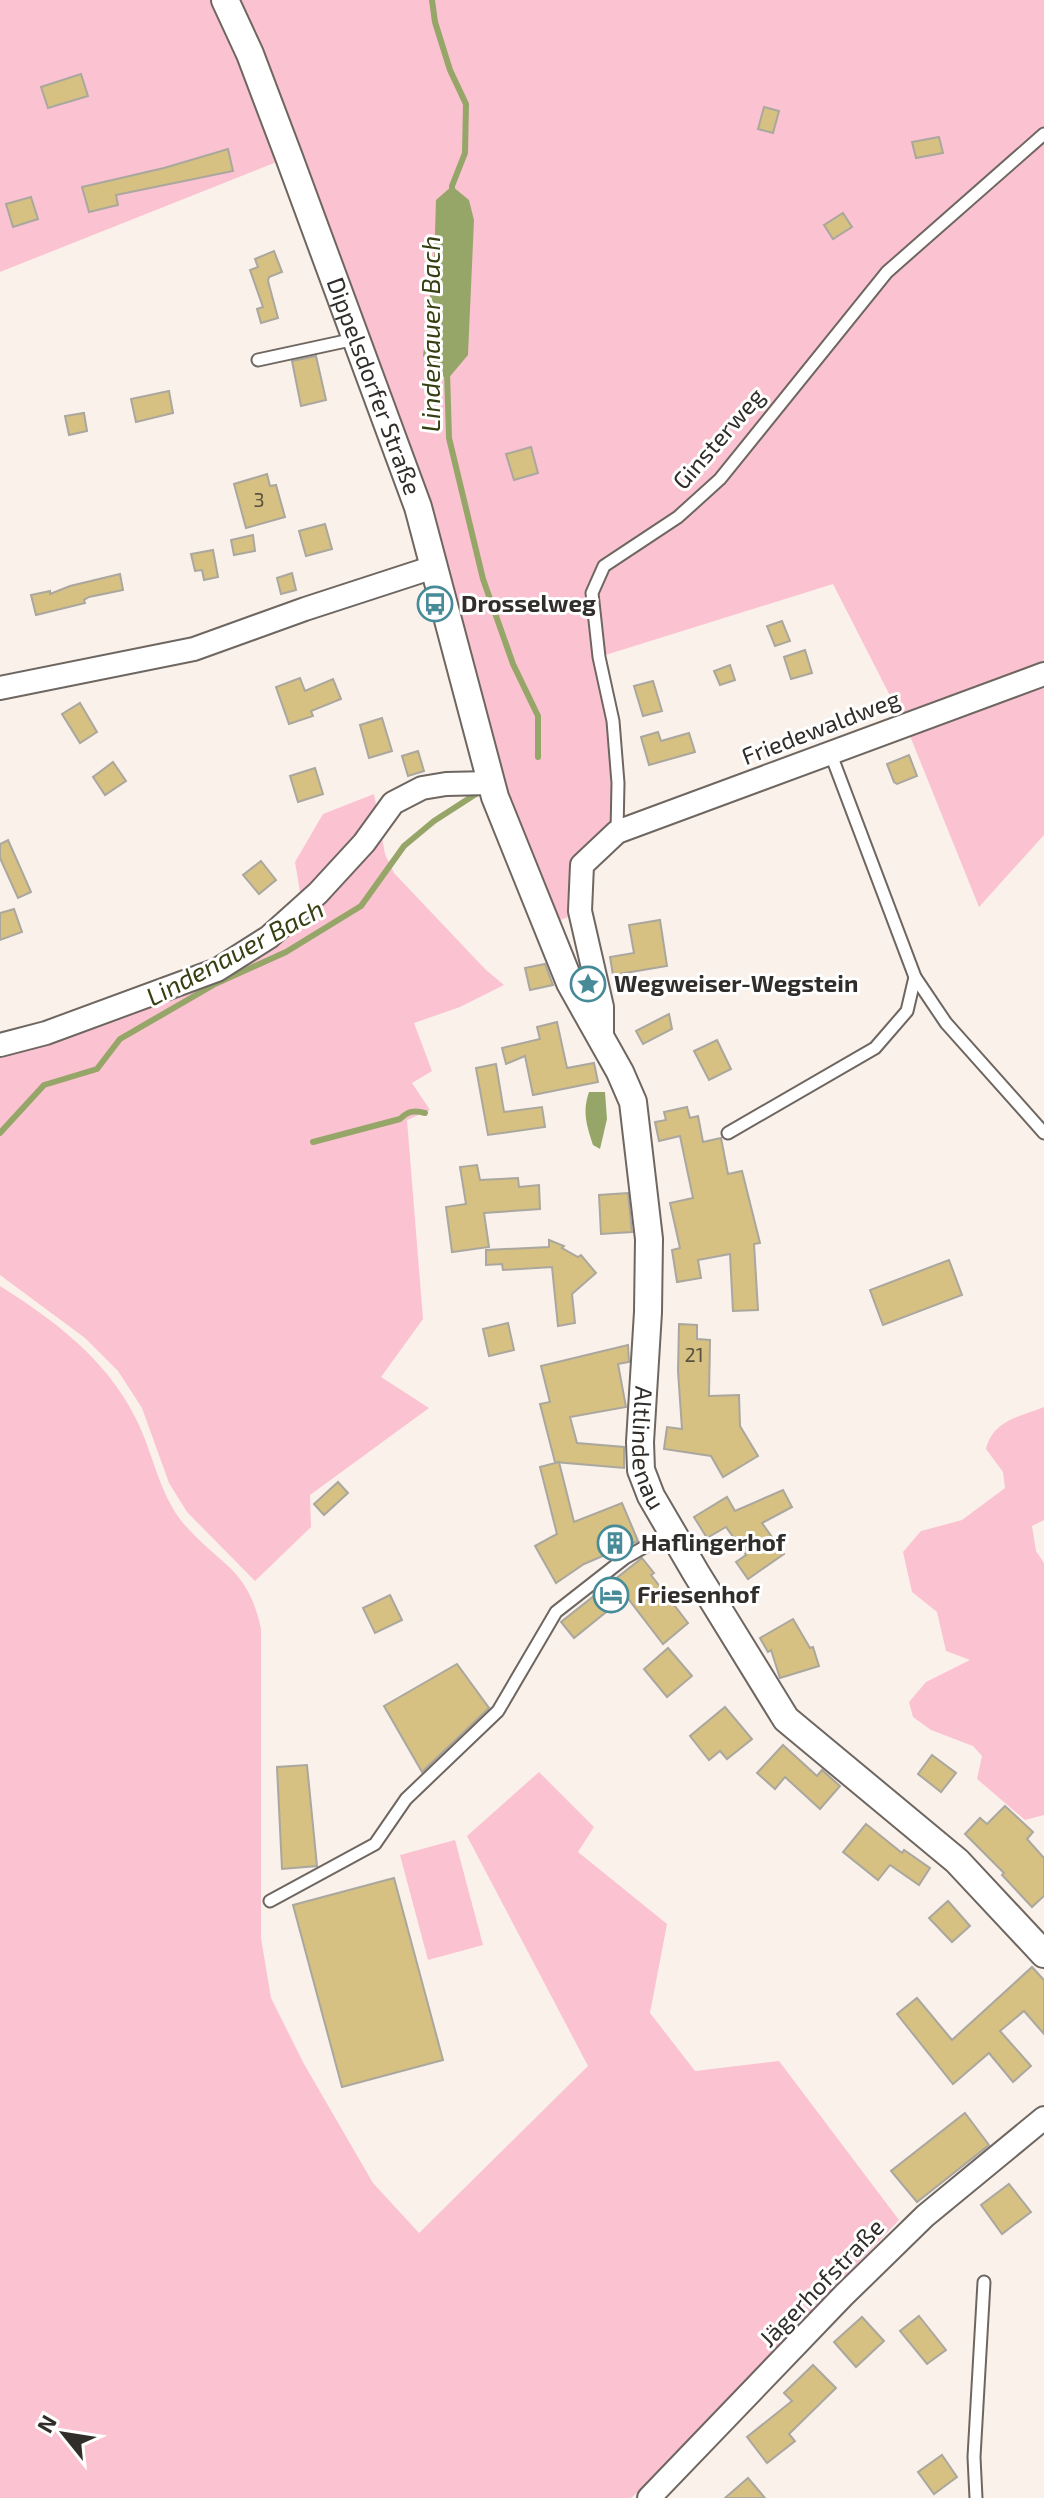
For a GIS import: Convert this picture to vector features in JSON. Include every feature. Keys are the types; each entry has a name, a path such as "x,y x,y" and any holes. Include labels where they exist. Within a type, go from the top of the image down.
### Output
{"street":[{"name":"Dippelsdorfer Straße","path":"225,0 250,54 418,507 490,783"},
{"path":"0,688 194,649 434,567"},
{"name":"Friedewaldweg","path":"617,832 1044,674"},
{"name":"Altlindenau","path":"490,783 570,983 620,1072 633,1102 649,1239 641,1470 671,1532 786,1719 957,1861 1044,1954"},
{"path":"0,1045 46,1033 217,970 269,937 318,893 364,843 393,803 422,788 490,783"},
{"name":"Altlindenau","path":"602,1040 602,1007 580,911 582,865 617,832"},
{"name":"Jägerhofstraße","path":"649,2498 843,2296 925,2216 1044,2118"}],"lane":[{"name":"Ginsterweg","path":"617,832 618,783 613,721 599,657 592,593 604,566 678,517 720,479 887,272 1044,134"},
{"path":"258,360 357,339"},
{"path":"830,752 915,977 946,1023 1044,1133"},
{"path":"728,1133 875,1048 907,1011 915,977"},
{"path":"270,1901 375,1844 406,1799 498,1711 556,1612 625,1558 671,1532"},
{"path":"976,2498 974,2457 984,2282"}],"shaded area":[{"path":"0,0 218,0 284,159 0,272"},
{"path":"230,0 1044,0 1044,835 979,907 908,731 833,584 599,657 613,721 617,832 575,862 571,916 552,923 501,793 472,680"},
{"path":"374,794 385,854 394,873 504,985 460,1007 414,1023 432,1071 412,1083 430,1110 407,1120 423,1319 381,1377 429,1408 310,1495 311,1527 255,1581 187,1512 169,1483 142,1408 118,1371 85,1338 0,1275 0,1047 219,972 303,910 295,862 323,814"},
{"path":"0,1286 77,1342 109,1377 135,1417 174,1511 196,1537 231,1569 249,1592 261,1629 261,1938 271,1998 304,2064 373,2183 419,2233 588,2066 467,1836 539,1772 594,1827 578,1852 667,1924 650,2013 695,2071 779,2061 899,2220 658,2474 631,2498 0,2498"},
{"path":"1044,1407 1044,1520 1032,1526 1036,1551 1044,1563 1044,1815 1025,1820 977,1779 982,1756 973,1746 931,1730 913,1717 909,1702 926,1682 970,1660 946,1651 937,1612 912,1592 903,1552 921,1531 962,1520 1005,1488 1003,1472 986,1449 989,1439 1008,1421"},
{"path":"455,1840 483,1945 428,1960 400,1855"}],"water":[{"path":"452,186 469,200 474,220 468,355 447,380 423,356 434,264 436,200"},
{"path":"589,1092 605,1092 607,1119 600,1149 593,1145 587,1125"}],"building":[{"path":"81,74 88,96 48,108 41,87"},
{"path":"764,107 779,111 773,133 758,129"},
{"path":"939,137 943,153 916,158 912,142"},
{"path":"228,149 233,171 116,195 118,205 89,212 82,187"},
{"path":"31,197 38,219 13,227 6,204"},
{"path":"843,213 852,227 833,239 824,225"},
{"path":"274,251 282,272 269,277 268,281 278,318 261,323 257,309 263,307 250,270 258,267 255,259"},
{"path":"316,356 326,400 301,406 292,361"},
{"path":"169,391 173,413 136,422 131,399"},
{"path":"84,413 87,431 69,435 65,416"},
{"path":"531,447 538,473 514,480 506,454"},
{"path":"267,474 270,486 276,485 285,517 246,528 234,484"},
{"path":"325,524 332,549 306,556 299,531"},
{"path":"253,535 255,551 234,555 231,540"},
{"path":"213,550 218,577 204,580 202,570 195,571 191,554"},
{"path":"292,573 296,590 281,594 277,578"},
{"path":"120,574 123,590 89,597 84,600 85,603 36,615 31,595 50,591 50,594"},
{"path":"782,621 790,641 775,646 767,626"},
{"path":"805,650 812,673 791,679 784,657"},
{"path":"730,665 735,680 720,685 714,671"},
{"path":"300,678 305,691 333,679 341,699 311,711 313,716 289,724 276,687"},
{"path":"653,681 662,711 643,716 634,686"},
{"path":"80,703 97,732 80,743 62,714"},
{"path":"382,718 392,751 369,758 360,725"},
{"path":"658,732 661,741 689,733 695,752 649,765 641,737"},
{"path":"418,751 424,771 408,776 402,756"},
{"path":"909,755 917,776 897,784 887,764"},
{"path":"113,762 126,781 105,795 93,777"},
{"path":"315,768 323,794 298,802 290,776"},
{"path":"8,840 31,892 18,898 0,858 0,844"},
{"path":"261,861 276,880 259,894 243,875"},
{"path":"14,909 22,932 0,940 0,913"},
{"path":"660,920 667,966 613,975 610,957 634,953 629,925"},
{"path":"545,964 553,985 530,990 525,968"},
{"path":"669,1014 672,1029 643,1044 636,1031"},
{"path":"557,1022 567,1068 594,1063 598,1082 533,1095 525,1056 506,1064 502,1048 540,1039 537,1027"},
{"path":"717,1040 731,1069 709,1080 694,1051"},
{"path":"496,1064 504,1112 542,1107 545,1127 488,1135 476,1068"},
{"path":"687,1107 690,1118 698,1116 703,1142 721,1138 728,1174 742,1171 760,1243 754,1244 758,1310 733,1311 730,1254 698,1260 701,1278 677,1282 672,1250 680,1248 670,1203 693,1198 680,1136 659,1141 655,1122 666,1120 664,1112"},
{"path":"477,1165 480,1180 518,1178 519,1187 539,1185 540,1209 484,1213 489,1247 452,1252 446,1207 466,1204 460,1167"},
{"path":"628,1193 632,1232 601,1234 599,1195"},
{"path":"549,1240 564,1246 562,1248 578,1257 581,1255 596,1273 572,1294 575,1323 558,1326 552,1267 503,1270 502,1264 486,1265 486,1250 549,1247"},
{"path":"949,1260 962,1295 883,1325 870,1290"},
{"path":"508,1323 514,1350 489,1356 483,1329"},
{"path":"679,1324 697,1325 697,1339 710,1340 709,1396 739,1395 740,1426 758,1456 723,1477 711,1456 664,1449 667,1427 682,1429"},
{"path":"628,1345 629,1362 618,1364 626,1407 570,1417 577,1443 624,1447 624,1468 555,1462 540,1404 550,1402 541,1366"},
{"name":"Haflingerhof","path":"559,1462 574,1522 622,1503 638,1541 584,1564 556,1583 535,1546 557,1534 540,1467"},
{"path":"338,1482 348,1493 324,1515 314,1504"},
{"path":"783,1490 792,1507 762,1523 784,1554 748,1579 736,1562 746,1555 726,1527 707,1538 694,1517 727,1497 735,1511"},
{"path":"642,1558 654,1573 651,1575 688,1623 663,1644 626,1596 574,1638 561,1622"},
{"path":"390,1595 402,1620 375,1633 363,1608"},
{"path":"793,1619 810,1648 813,1647 819,1666 780,1678 771,1650 768,1652 760,1638"},
{"path":"668,1648 692,1676 667,1697 644,1669"},
{"path":"457,1664 489,1708 422,1772 384,1706"},
{"path":"725,1707 752,1739 727,1759 720,1751 709,1760 690,1736"},
{"path":"783,1745 817,1776 822,1770 840,1786 820,1809 785,1777 775,1789 757,1773"},
{"path":"932,1755 956,1773 941,1792 918,1774"},
{"path":"307,1765 317,1866 282,1869 277,1767"},
{"path":"1005,1806 1033,1832 1027,1839 1044,1858 1044,1896 1032,1907 965,1834 980,1818 987,1824"},
{"path":"866,1824 902,1853 904,1850 930,1868 919,1885 890,1865 878,1880 843,1852"},
{"path":"394,1878 443,2060 342,2087 293,1905"},
{"path":"948,1901 970,1926 952,1942 929,1918"},
{"path":"1032,1967 1044,1980 1044,2034 1024,2011 1000,2031 1031,2066 1013,2082 989,2053 953,2084 897,2014 917,1998 952,2040"},
{"path":"965,2113 989,2145 917,2202 891,2171"},
{"path":"1009,2184 1031,2212 1002,2234 981,2205"},
{"path":"919,2316 946,2350 927,2364 900,2331"},
{"path":"862,2317 884,2341 856,2367 834,2342"},
{"path":"813,2365 836,2388 789,2434 795,2441 767,2463 747,2437 792,2401 784,2393"},
{"path":"942,2455 957,2477 934,2494 918,2472"},
{"path":"748,2478 765,2498 725,2498"}],"waterway":[{"name":"Lindenauer Bach","path":"432,0 435,22 450,70 466,104 465,153 452,193"},
{"name":"Lindenauer Bach","path":"447,372 449,438 483,579 513,664 538,716 538,757"},
{"name":"Lindenauer Bach","path":"0,1133 44,1085 97,1069 120,1039 215,984 286,952 361,906 404,846 434,821 479,792"},
{"path":"313,1142 400,1119 411,1112 425,1113"}],"place":[{"name":"Drosselweg","path":"435,604"},
{"name":"Wegweiser-Wegstein","path":"588,984"},
{"name":"Haflingerhof","path":"615,1543"},
{"name":"Friesenhof","path":"611,1595"}]}
